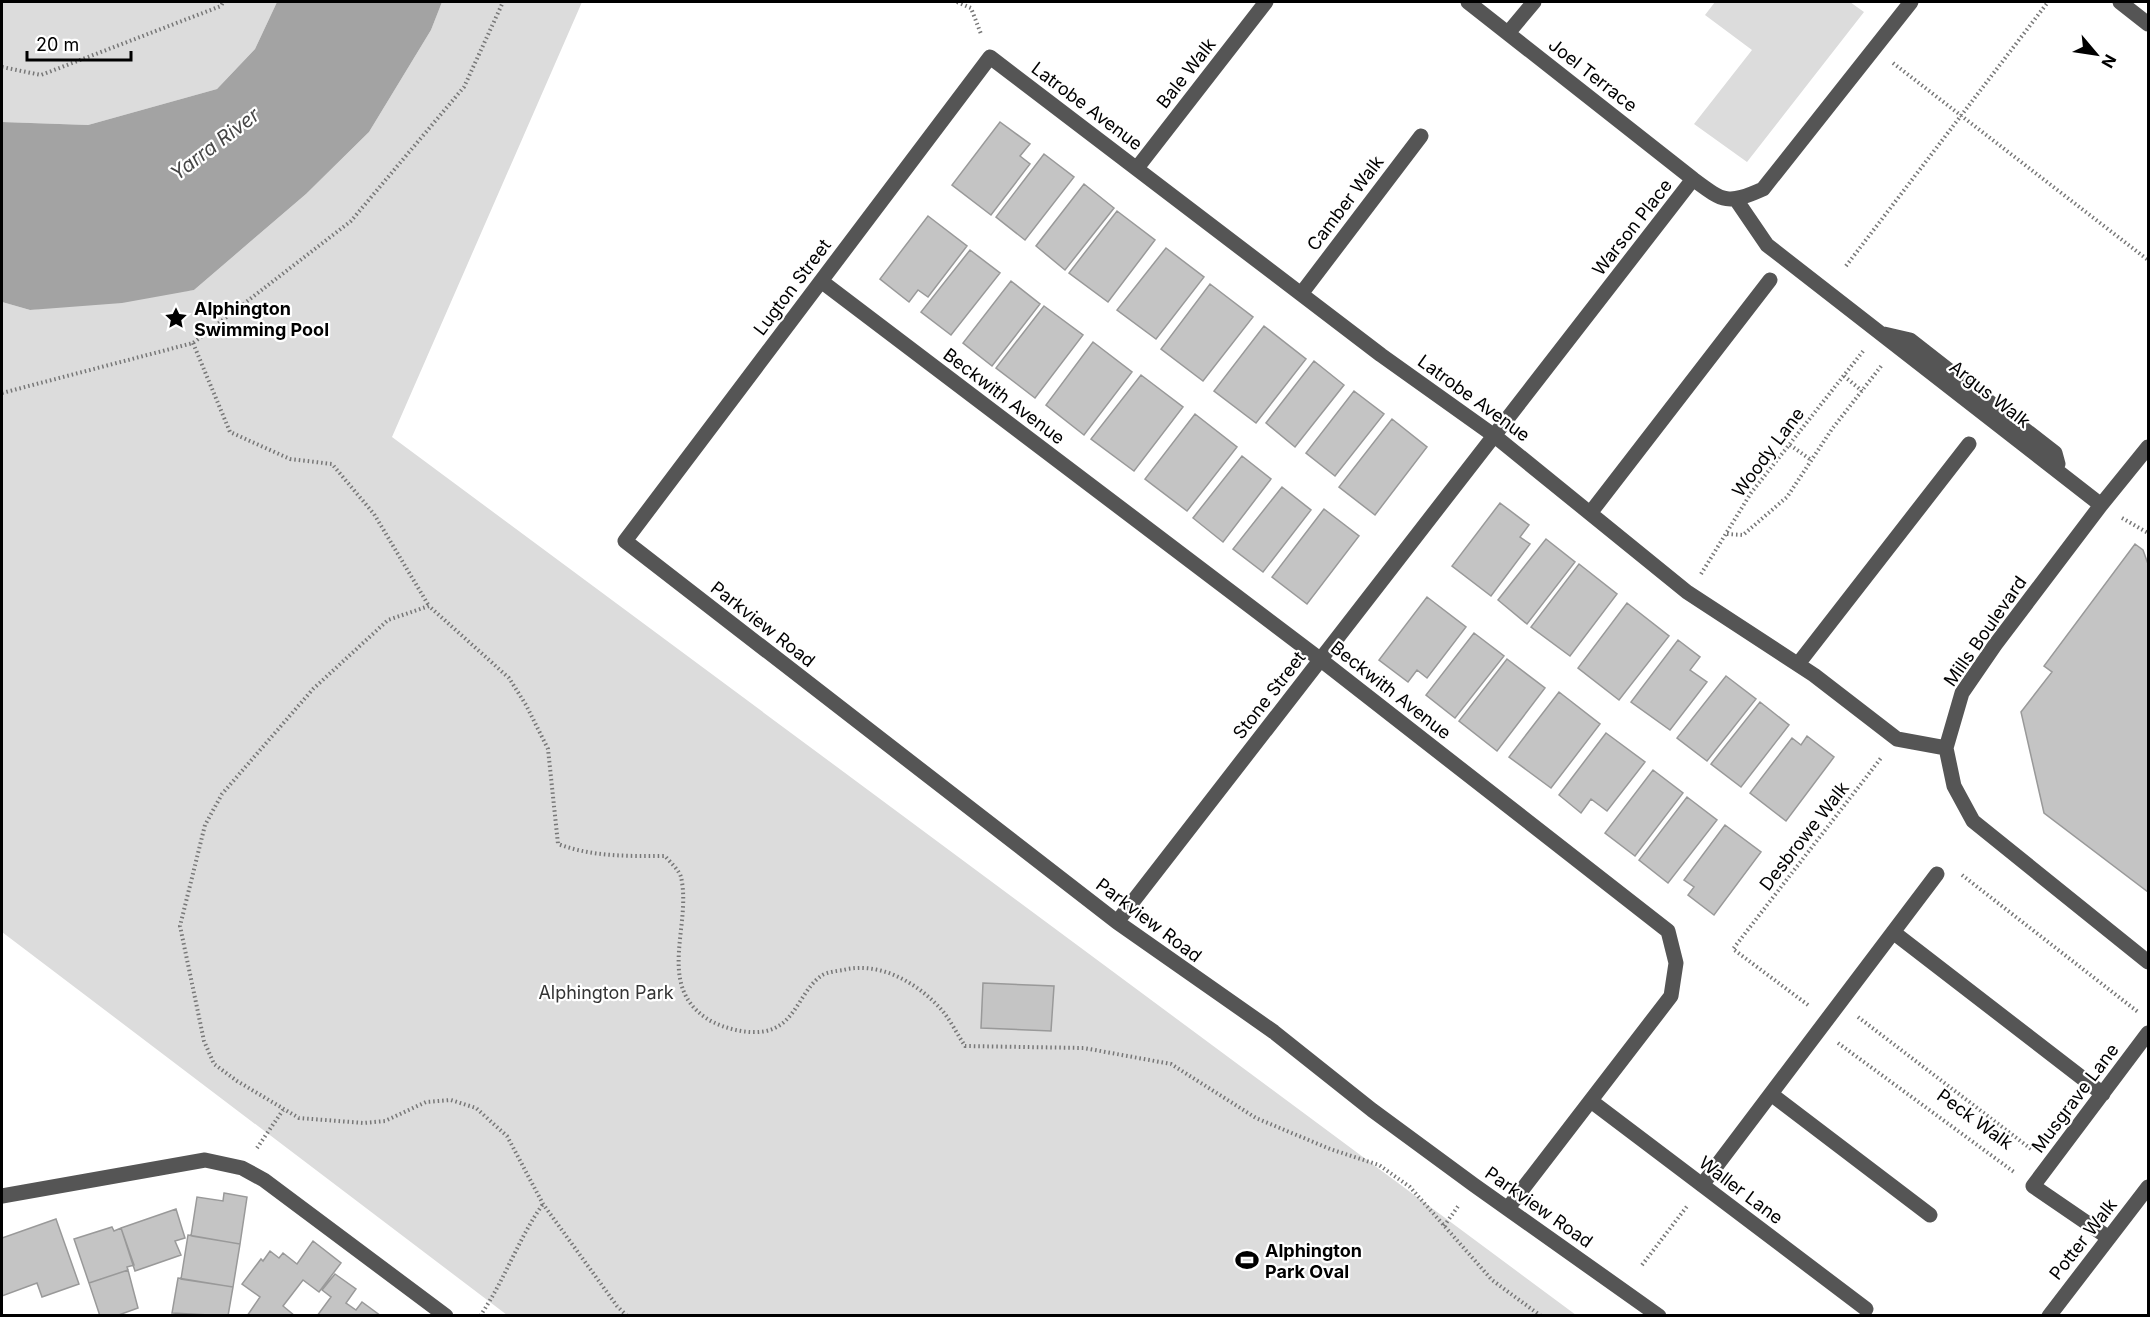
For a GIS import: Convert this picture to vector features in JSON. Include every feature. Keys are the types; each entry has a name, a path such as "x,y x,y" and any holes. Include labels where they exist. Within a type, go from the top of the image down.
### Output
{"street":[{"name":"Bale Walk","path":"1137,168 1266,2"},
{"name":"Joel Terrace","path":"1468,2 1693,179"},
{"path":"1508,33 1533,2"},
{"path":"1737,201 1763,189 1911,2"},
{"path":"2120,2 2148,24"},
{"name":"Latrobe Avenue","path":"990,57 1300,294 1496,437 1687,592 1798,664 1897,739 1946,748"},
{"name":"Lugton Street","path":"625,541 990,57"},
{"name":"Camber Walk","path":"1300,294 1421,136"},
{"name":"Warson Place","path":"1496,437 1693,179 1718,197 1737,201"},
{"name":"Argus Walk","path":"1737,201 1767,245 1896,347 2077,482 2101,505"},
{"path":"1591,512 1770,280"},
{"name":"Beckwith Avenue","path":"821,281 1321,660 1668,931 1676,963 1671,996 1508,1208"},
{"name":"Argus Walk","path":"1878,333 1910,340 2055,453 2058,464"},
{"name":"Stone Street","path":"1118,922 1496,437"},
{"path":"1798,664 1969,444"},
{"name":"Mills Boulevard","path":"2148,447 1995,645 1962,693 1946,748 1954,786 1973,821 2148,962"},
{"name":"Parkview Road","path":"625,541 1118,922 1274,1032 1372,1110 1659,1316"},
{"path":"1702,1185 1937,874"},
{"path":"1893,933 2103,1094"},
{"name":"Musgrave Lane","path":"2033,1186 2148,1033"},
{"path":"1771,1094 1930,1215"},
{"name":"Waller Lane","path":"1592,1101 1866,1310"},
{"path":"2,1196 205,1160 243,1168 264,1180 446,1316"},
{"path":"2033,1186 2109,1238"},
{"name":"Potter Walk","path":"2049,1316 2148,1187"}],"path":[{"path":"2,67 41,75 221,6 223,2"},
{"path":"2,393 194,342 351,220 464,87 503,2"},
{"path":"957,2 971,8 990,57"},
{"path":"1846,266 2048,2"},
{"path":"1875,49 2148,260"},
{"name":"Woody Lane","path":"1687,592 1727,534 1751,493 1878,333"},
{"path":"194,342 231,432 290,459 332,464 374,514 429,606 510,678 548,749 558,844 580,852 606,856 665,855 681,875 683,900 679,977 686,1000 706,1018 732,1029 756,1032 780,1026 822,975 856,967 890,972 920,990 941,1009 965,1046 1084,1048 1171,1064 1257,1118 1387,1171 1410,1187 1492,1280 1541,1316"},
{"path":"1727,534 1743,535 1787,497 1811,460 1896,347"},
{"path":"1844,376 1862,391"},
{"path":"1790,445 1811,460"},
{"path":"429,606 388,620 313,689 222,794 205,825 180,926 204,1041 214,1064 283,1110 299,1118 364,1123 385,1122 426,1102 451,1100 476,1108 507,1136 543,1204 617,1306 627,1316"},
{"name":"Desbrowe Walk","path":"1733,949 1897,739"},
{"path":"1937,874 1945,861 2139,1013"},
{"name":"Peck Walk","path":"1733,949 1823,1024 2033,1186"},
{"path":"1839,1003 2051,1164"},
{"path":"243,1168 283,1110"},
{"path":"1642,1265 1702,1185"},
{"path":"480,1316 508,1272 530,1222 543,1204"}],"green space":[{"path":"2,2 277,2 255,49 217,89 88,125 2,122"},
{"name":"Alphington Park","path":"442,2 582,2 392,437 1576,1315 507,1315 2,932 2,302 30,310 194,290 306,194 369,132 431,30"},
{"path":"1715,2 1850,2 1864,12 1747,162 1694,124 1752,50 1705,15"}],"water":[{"name":"Yarra River","path":"277,2 442,2 431,30 369,132 306,194 194,290 122,303 30,310 2,302 2,122 88,125 217,89 255,49"}],"building":[{"path":"1000,122 1030,144 1020,156 1030,164 991,215 952,185"},
{"path":"1044,154 1074,177 1025,240 996,217"},
{"path":"1084,184 1114,208 1065,270 1036,246"},
{"path":"1117,211 1155,240 1108,302 1069,273"},
{"path":"928,216 967,246 928,297 918,290 909,302 880,279"},
{"path":"1166,248 1204,277 1156,339 1117,310"},
{"path":"970,250 1000,273 951,335 921,312"},
{"path":"1011,281 1040,304 992,366 963,343"},
{"path":"1210,284 1253,317 1203,381 1161,349"},
{"path":"1044,306 1083,335 1035,398 996,368"},
{"path":"1264,326 1306,359 1256,423 1214,391"},
{"path":"1093,342 1132,372 1084,435 1046,405"},
{"path":"1314,361 1344,385 1295,447 1266,423"},
{"path":"1141,375 1183,407 1134,471 1091,439"},
{"path":"1354,391 1384,414 1335,476 1306,453"},
{"path":"1195,414 1237,447 1187,511 1145,479"},
{"path":"1392,419 1427,447 1375,515 1339,487"},
{"path":"1242,456 1271,479 1223,542 1193,518"},
{"path":"1282,487 1311,510 1263,572 1233,549"},
{"path":"1500,503 1529,525 1520,537 1530,544 1491,596 1452,566"},
{"path":"1324,509 1359,536 1307,604 1272,577"},
{"path":"1546,539 1575,562 1527,624 1498,600"},
{"path":"2135,544 2143,550 2148,564 2148,892 2044,813 2021,712 2052,672 2044,666"},
{"path":"1579,564 1617,594 1570,656 1531,627"},
{"path":"1427,597 1466,627 1427,678 1417,670 1408,682 1379,660"},
{"path":"1627,603 1669,636 1619,700 1578,668"},
{"path":"1474,633 1504,656 1455,718 1426,695"},
{"path":"1678,640 1700,657 1690,670 1707,682 1670,730 1631,702"},
{"path":"1507,659 1545,688 1497,751 1459,721"},
{"path":"1726,676 1756,699 1707,761 1677,738"},
{"path":"1559,692 1600,724 1551,788 1509,757"},
{"path":"1760,702 1789,725 1741,787 1711,764"},
{"path":"1606,733 1645,762 1607,811 1591,799 1581,813 1559,795"},
{"path":"1807,736 1834,757 1786,821 1750,793 1792,738 1801,745"},
{"path":"1653,770 1683,793 1635,856 1605,833"},
{"path":"1687,797 1717,820 1668,883 1639,860"},
{"path":"1725,825 1761,852 1714,915 1688,895 1694,887 1684,880"},
{"path":"983,983 1054,986 1051,1031 981,1028"},
{"path":"224,1193 247,1197 240,1244 191,1236 197,1197 223,1201"},
{"path":"176,1209 185,1238 175,1241 181,1255 135,1271 121,1228"},
{"path":"56,1219 79,1284 42,1297 37,1283 2,1296 2,1238"},
{"path":"112,1227 114,1231 121,1228 134,1265 127,1267 128,1270 89,1283 74,1239"},
{"path":"188,1235 240,1244 233,1287 181,1279"},
{"path":"313,1241 341,1263 319,1292 303,1280 283,1306 295,1316 247,1316 260,1297 242,1284 261,1259 263,1261 270,1251 279,1258 283,1253 297,1264"},
{"path":"128,1270 138,1308 116,1316 100,1316 89,1283"},
{"path":"335,1274 356,1289 346,1303 356,1310 362,1302 381,1316 317,1316 331,1297 322,1290"},
{"path":"178,1278 233,1287 228,1316 172,1313"}],"place":[{"name":"Alphington Swimming Pool","path":"176,318"},
{"name":"Alphington Park Oval","path":"1247,1260"}]}
